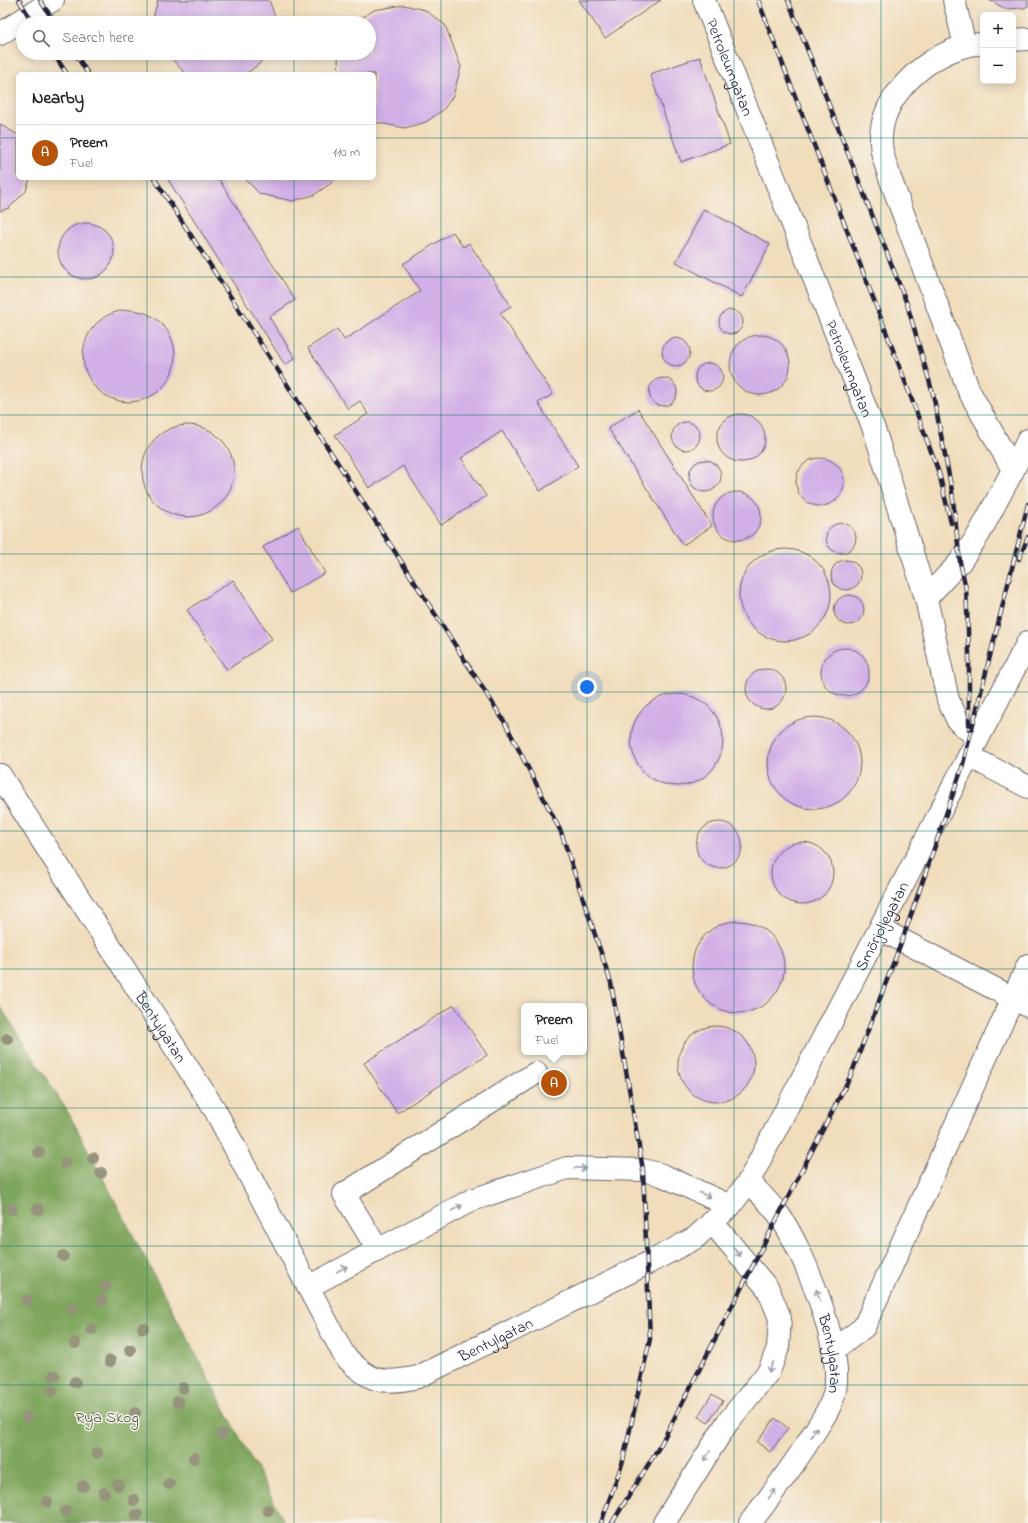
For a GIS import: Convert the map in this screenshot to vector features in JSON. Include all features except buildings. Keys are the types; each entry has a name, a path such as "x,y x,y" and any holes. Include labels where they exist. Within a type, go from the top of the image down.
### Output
{"street":[{"path":"28,16 53,0"},
{"name":"Petroleumgatan","path":"704,0 875,432 926,598 948,700 973,747 1028,788"},
{"path":"954,0 974,45 925,65 903,84 890,103 882,127 880,144 890,178 969,391 1013,470"},
{"path":"0,34 16,24"},
{"path":"1016,40 1028,39"},
{"path":"926,598 960,562 979,534 1028,440"},
{"name":"Smörjoljegatan","path":"730,1206 749,1181 1028,642"},
{"name":"Bentylgatan","path":"0,775 215,1110 344,1355 359,1371 375,1379 397,1381 418,1377 648,1264 695,1238 730,1206"},
{"path":"880,929 1020,1001"},
{"path":"834,1350 864,1327 1020,1001 1028,965"},
{"path":"378,1250 344,1194 536,1073"},
{"path":"308,1287 472,1200 567,1168 643,1170 662,1176 730,1206"},
{"name":"Bentylgatan","path":"749,1181 779,1215 815,1287 834,1350 835,1393 826,1413 794,1465 750,1523"},
{"path":"664,1523 727,1423 769,1371 778,1348 780,1318 768,1289 712,1222"}],"green space":[{"name":"Rya Skog","path":"0,1006 69,1114 285,1523 0,1523"}],"railway":[{"path":"19,0 29,16"},
{"path":"40,0 50,16"},
{"path":"758,0 939,473 951,523"},
{"path":"788,0 907,304 933,394 952,491 960,562 966,589 969,652 969,729"},
{"path":"58,60 66,72"},
{"path":"79,60 87,72"},
{"path":"155,180 504,721 561,832 611,983 643,1170 650,1339 623,1461 601,1523"},
{"path":"612,1523 661,1444 851,1075 904,935 962,768 1028,504"},
{"path":"1019,559 1028,537"}],"place":[{"name":"Preem","path":"554,1083"}]}
